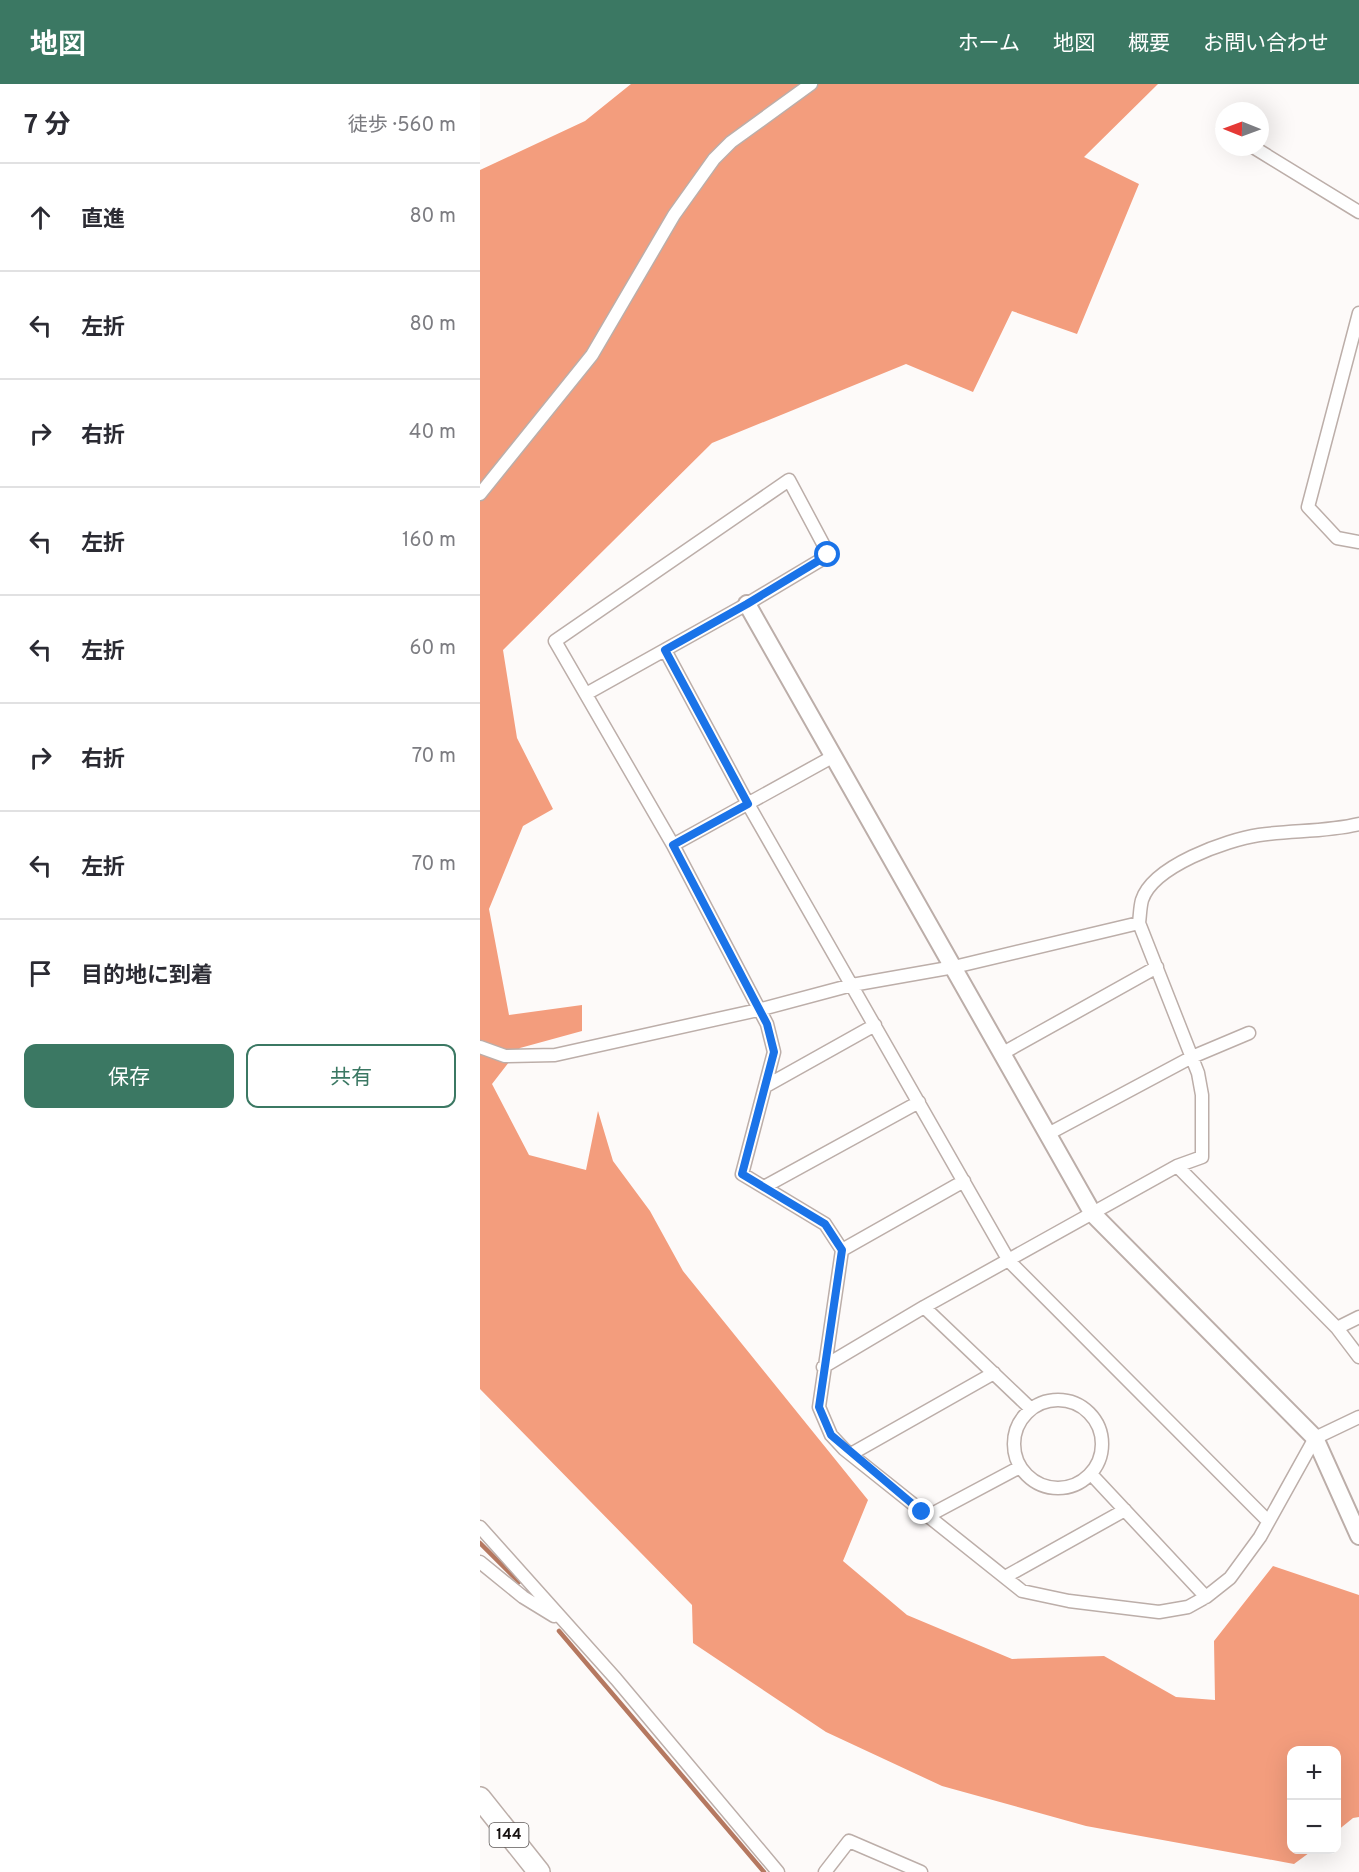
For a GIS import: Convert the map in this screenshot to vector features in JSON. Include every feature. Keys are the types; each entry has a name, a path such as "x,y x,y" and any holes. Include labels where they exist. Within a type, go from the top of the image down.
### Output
{"highway":[{"name":"144","path":"480,1798 539,1872"}],"street":[{"path":"480,494 592,355 674,215 714,159 731,142 811,84"},
{"path":"1268,156 1359,212"},
{"path":"1359,313 1308,507 1337,538 1359,542"},
{"path":"586,694 747,604 828,555 789,480 555,641 673,845 767,1024 774,1052 742,1174 825,1224 842,1250 823,1367 819,1407 831,1435 851,1454 1022,1591 1069,1601 1159,1612 1188,1607 1206,1597 1230,1578 1260,1537 1267,1520 1315,1438 1359,1417"},
{"path":"747,604 1093,1214 1315,1438 1359,1536"},
{"path":"665,650 748,804 1009,1261 1267,1520"},
{"path":"673,845 834,756"},
{"path":"823,1367 924,1307 1177,1166 1202,1157 1202,1095 1192,1057 1139,923 1142,899 1164,872 1209,850 1257,835 1333,830 1359,824"},
{"path":"480,1047 505,1056 555,1055 758,1010 852,986 954,967 1139,923"},
{"path":"1003,1053 1156,966"},
{"path":"766,1086 875,1025"},
{"path":"1048,1134 1192,1057 1249,1033"},
{"path":"764,1188 919,1102"},
{"path":"1177,1166 1337,1328 1359,1357"},
{"path":"842,1250 964,1181"},
{"path":"924,1307 1030,1408"},
{"path":"1337,1328 1359,1317"},
{"path":"851,1454 994,1373"},
{"path":"1046,1402 1063,1402 1078,1405 1091,1415 1101,1431 1102,1446 1101,1457 1091,1474 1077,1484 1047,1487 1034,1482 1020,1467 1016,1460 1017,1428 1030,1408 1046,1402"},
{"path":"928,1516 1020,1467"},
{"path":"1091,1474 1206,1597"},
{"path":"1005,1577 1125,1510"},
{"path":"480,1527 565,1622 778,1872"},
{"path":"480,1562 523,1597 565,1622"},
{"path":"825,1872 849,1842 921,1872"}],"shaded area":[{"path":"631,84 1158,84 1084,157 1139,184 1077,334 1012,311 973,392 906,364 712,443 503,650 517,738 553,809 523,826 489,909 509,1015 582,1005 582,1031 520,1048 492,1084 529,1155 586,1170 598,1111 613,1161 650,1211 683,1271 868,1500 843,1561 907,1615 1012,1659 1104,1656 1176,1697 1215,1700 1214,1641 1273,1566 1359,1595 1359,1817 1353,1818 1341,1828 1341,1746 1287,1746 1287,1854 1308,1854 1294,1864 1086,1826 942,1786 826,1732 693,1643 692,1605 480,1389 480,170 585,121"}],"waterway":[{"path":"480,1543 519,1582"},
{"path":"559,1631 764,1872"}],"route":[{"path":"828,555 665,650 748,804 673,845 767,1024 774,1052 742,1174 825,1224 842,1250 823,1367 819,1407 831,1435 844,1449 922,1512"}]}
